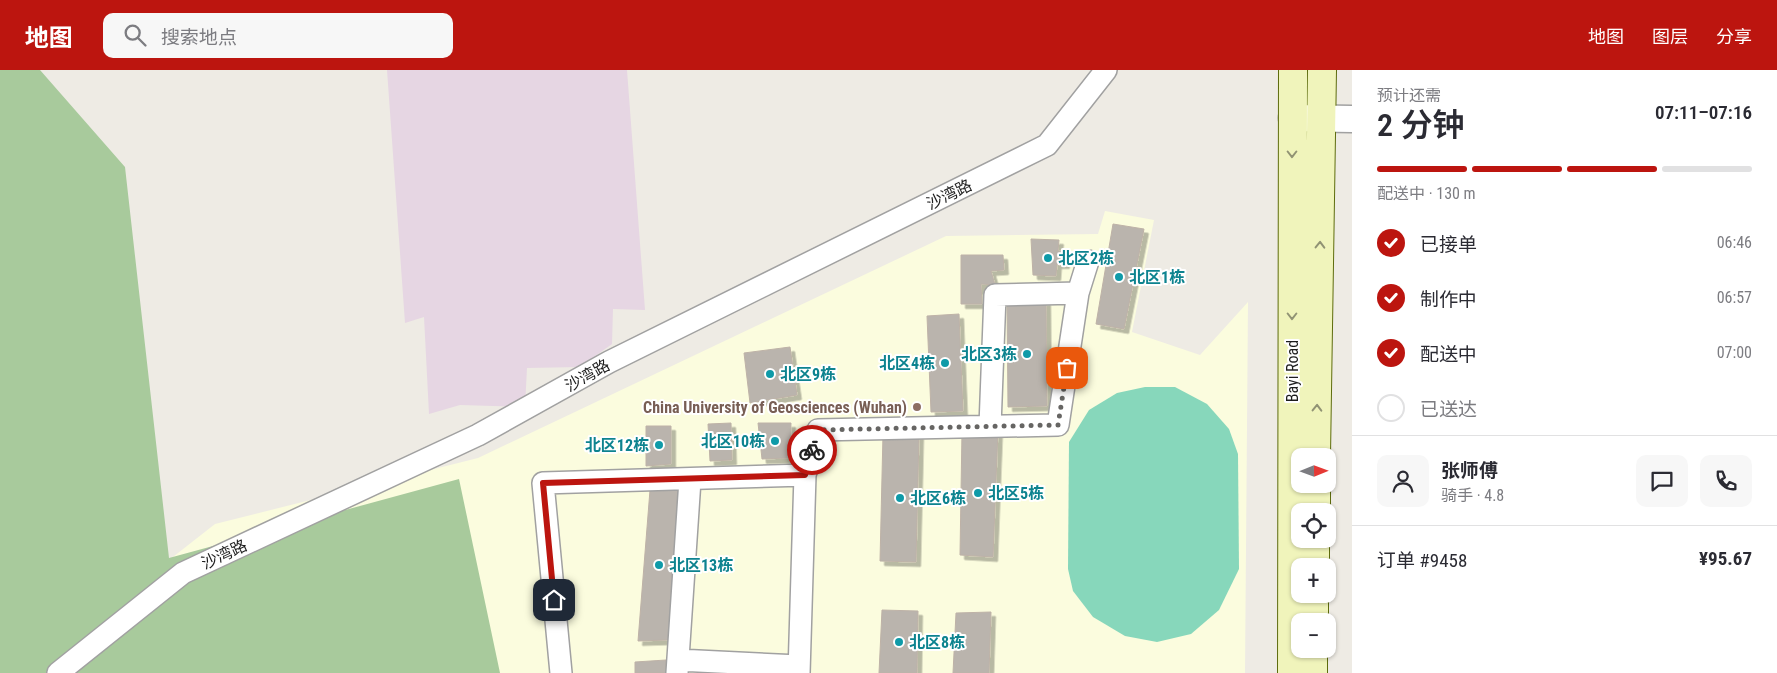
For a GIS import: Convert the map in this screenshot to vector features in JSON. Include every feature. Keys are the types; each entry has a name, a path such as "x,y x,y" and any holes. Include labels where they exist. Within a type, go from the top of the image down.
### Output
{"main road":[{"name":"Bayi Road","path":"1292,673 1293,70"},
{"name":"Bayi Road","path":"1316,448 1322,70"},
{"path":"1313,673 1314,658"}],"street":[{"name":"沙湾路","path":"58,673 183,573 478,435 609,362 1047,145 1106,70"},
{"path":"1292,118 1352,118"},
{"path":"690,480 677,666 799,669 805,475 818,430 1058,425 1078,293 1088,261"},
{"path":"990,426 994,295 1078,293"},
{"path":"561,673 543,483 805,475"}],"shaded area":[{"path":"387,70 627,70 645,310 613,309 612,344 580,367 527,368 525,407 460,405 429,414 424,317 405,323"},
{"name":"China University of Geosciences (Wuhan)","path":"1105,211 1154,220 1132,332 1200,355 1248,302 1245,673 25,673 215,524 478,458 946,236 1098,234"}],"green space":[{"path":"0,70 40,70 125,167 169,558 459,479 500,673 0,673"},
{"path":"1145,387 1175,387 1207,404 1229,429 1238,454 1239,569 1219,610 1191,634 1157,642 1125,636 1093,617 1073,591 1068,569 1069,442 1089,410 1117,393"}],"building":[{"name":"北区1栋","path":"1113,224 1144,229 1124,329 1096,324"},
{"name":"北区2栋","path":"1031,239 1059,240 1058,251 1063,251 1065,264 1057,264 1056,276 1033,275"},
{"path":"961,255 1003,255 1004,270 991,271 995,285 981,284 982,304 961,304"},
{"name":"北区3栋","path":"1046,301 1047,406 1008,407 1007,302"},
{"name":"北区4栋","path":"959,314 963,411 931,412 927,316"},
{"name":"北区9栋","path":"790,347 797,395 750,403 744,353"},
{"path":"731,423 732,460 710,461 708,424"},
{"name":"北区10栋","path":"758,423 791,423 790,458 762,459"},
{"name":"北区12栋","path":"646,426 671,426 671,464 646,466"},
{"name":"北区5栋","path":"998,430 993,557 960,555 962,431"},
{"name":"北区6栋","path":"883,434 919,435 916,562 880,561"},
{"name":"北区13栋","path":"681,489 668,640 638,641 650,490"},
{"name":"北区8栋","path":"882,610 918,611 917,673 879,673"},
{"path":"991,612 989,673 953,673 956,613"},
{"path":"666,660 666,673 635,673 635,662"}],"way so far":[{"path":"812,450 818,430 1058,425 1067,368"}],"place":[{"name":"北区2栋","path":"1048,258"},
{"name":"北区1栋","path":"1119,277"},
{"name":"北区3栋","path":"1027,354"},
{"name":"北区4栋","path":"945,363"},
{"name":"北区9栋","path":"770,374"},
{"name":"China University of Geosciences (Wuhan)","path":"917,407"},
{"name":"北区10栋","path":"775,441"},
{"name":"北区12栋","path":"659,445"},
{"name":"北区5栋","path":"978,493"},
{"name":"北区6栋","path":"900,498"},
{"name":"北区13栋","path":"659,565"},
{"name":"北区8栋","path":"899,642"}],"route":[{"path":"554,600 543,483 805,475 812,450"}]}
